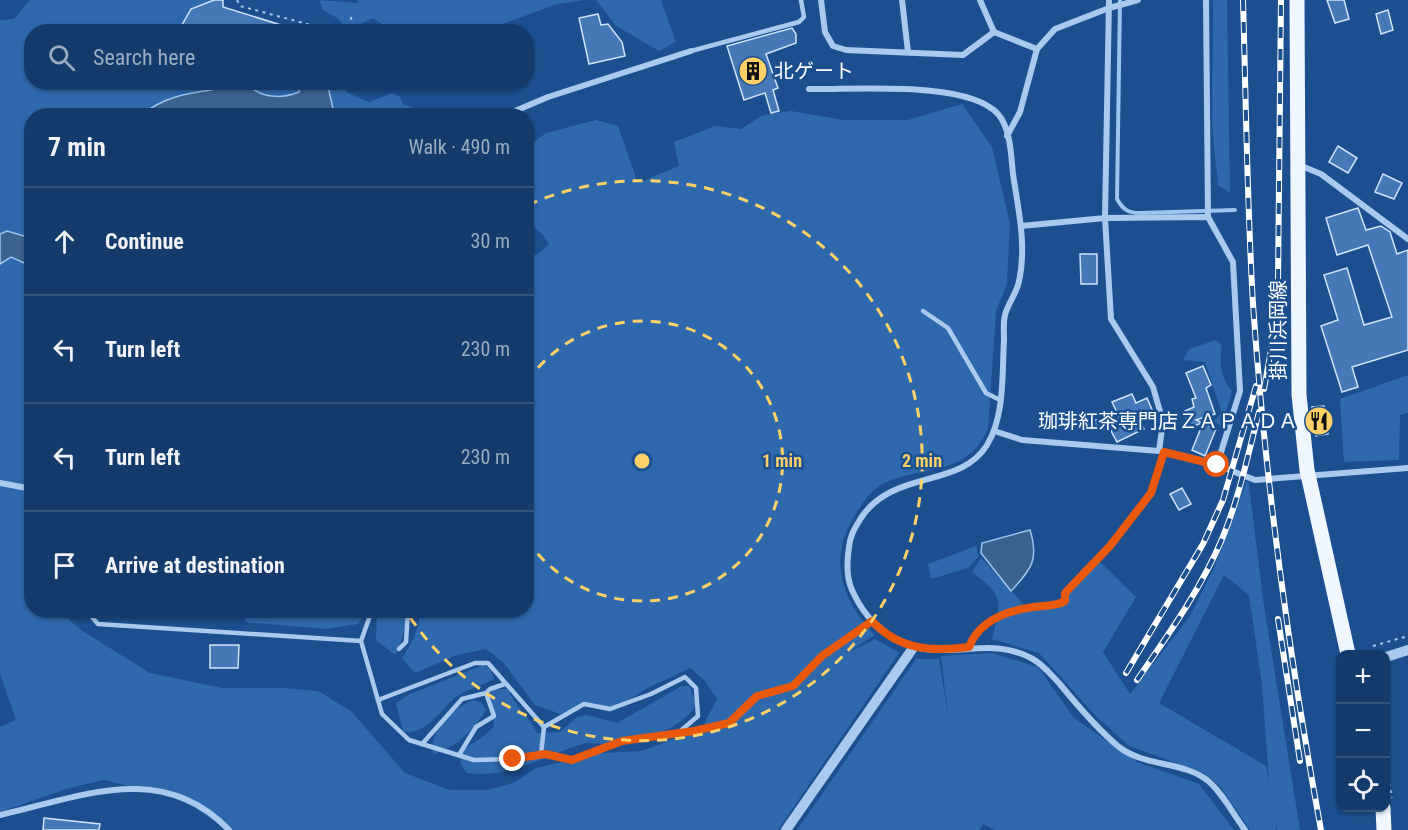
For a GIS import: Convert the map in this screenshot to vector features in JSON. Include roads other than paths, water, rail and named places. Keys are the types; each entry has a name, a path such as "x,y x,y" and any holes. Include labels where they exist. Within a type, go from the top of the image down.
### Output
{"main road":[{"name":"掛川浜岡線","path":"1297,0 1299,395 1308,475 1347,650"},
{"path":"1383,812 1384,830"}],"street":[{"path":"821,0 825,32 833,46 846,50 963,55 994,32"},
{"path":"902,0 908,52"},
{"path":"980,0 994,32 1037,49"},
{"path":"969,647 979,627 1001,615 1031,607 1059,605 1065,601 1065,593 1110,546 1151,493 1161,452 1163,422 1153,387 1111,319 1105,218 1109,0"},
{"path":"1008,136 1020,112 1037,49 1055,29 1109,8 1138,0"},
{"path":"1206,0 1208,217 1233,262 1240,391 1217,465"},
{"path":"522,108 548,97 691,51"},
{"path":"809,89 950,91 981,102 999,115 1008,136 1021,226 1019,281 1004,316 1000,400 994,431 984,450 966,465 952,472 888,491 862,516 850,535 847,560 850,586 863,611 896,640 913,648 938,651 992,647 1017,651 1040,663 1121,748 1138,759 1192,773 1207,780 1245,830"},
{"path":"1298,165 1321,174 1408,239"},
{"path":"1021,226 1105,218 1208,217"},
{"path":"994,431 1022,440 1161,452 1217,465 1255,480 1408,468"},
{"path":"0,483 24,488"},
{"path":"786,830 913,648"},
{"path":"1390,656 1408,650"},
{"path":"0,815 122,787 151,788 183,799 217,817 229,830"}],"lane":[{"path":"691,51 799,22 804,17 801,0"},
{"path":"923,311 948,328 986,393 1000,400"},
{"path":"93,618 98,624 361,641"},
{"path":"369,618 361,641 382,714 409,740 474,760 513,759 541,754 572,760 622,741 729,723 757,696 793,686 822,656 872,621"},
{"path":"399,649 406,642 408,618"},
{"path":"378,700 475,663 488,663 544,727 541,754"},
{"path":"544,727 584,704 610,709 651,694 685,677 696,688 698,716 678,733"},
{"path":"422,744 462,699 486,693 490,689 505,684"},
{"path":"459,755 476,727 494,716 486,693"}],"waterway":[{"path":"1120,0 1117,199 1124,208 1136,213 1235,210"}],"railway":[{"path":"1243,0 1251,266 1264,436 1289,634 1321,830"},
{"path":"1264,389 1273,339 1278,282 1281,0"},
{"path":"1126,673 1203,544 1223,500 1256,386"},
{"path":"1137,680 1183,611 1214,558 1243,476 1259,412"},
{"path":"1278,619 1300,761"}],"place":[{"name":"北ゲート","path":"753,71"},
{"name":"珈琲紅茶専門店ＺＡＰＡＤＡ","path":"1319,421"}]}
